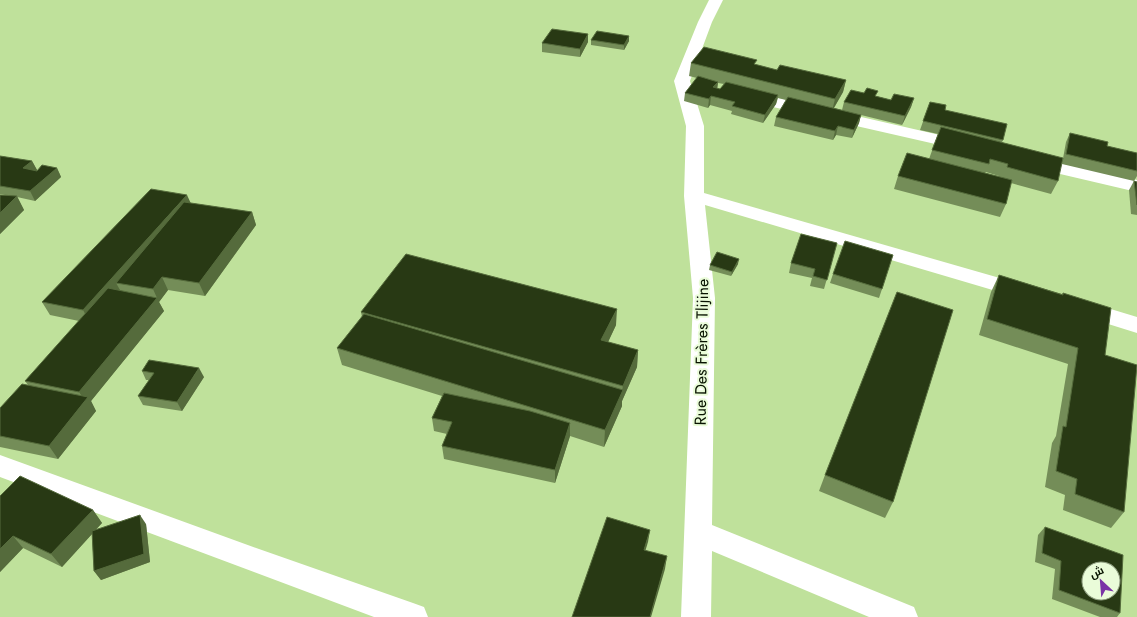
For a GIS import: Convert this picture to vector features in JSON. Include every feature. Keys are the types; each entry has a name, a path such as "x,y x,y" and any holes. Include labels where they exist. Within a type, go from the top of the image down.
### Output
{"street":[{"name":"Rue Des Frères Tlijine","path":"696,617 704,298 694,196 695,126 690,82 705,22 716,0"},
{"path":"729,91 983,150"},
{"path":"1014,158 1137,186"},
{"path":"694,196 1038,296"},
{"path":"1061,302 1137,325"},
{"path":"0,466 413,617"},
{"path":"698,532 903,617"}],"building":[{"path":"552,29 588,34 580,49 542,43"},
{"path":"597,31 629,36 624,45 591,40"},
{"path":"704,47 757,60 754,64 777,70 780,65 846,80 835,99 691,63"},
{"path":"698,76 718,82 713,87 720,89 726,82 778,95 765,115 732,106 735,102 711,96 709,99 685,93"},
{"path":"867,88 878,91 875,96 891,100 894,94 914,98 905,116 844,102 851,90 864,93"},
{"path":"788,97 861,115 854,130 838,126 835,131 776,117"},
{"path":"930,102 946,105 945,110 1007,124 1003,140 923,121"},
{"path":"941,127 1063,158 1058,181 1007,167 1008,164 990,159 989,164 932,150"},
{"path":"1070,133 1108,142 1107,146 1137,153 1137,171 1066,154"},
{"path":"907,153 1012,180 1006,204 898,176"},
{"path":"0,156 32,161 23,168 37,171 42,165 57,168 30,191 0,186"},
{"path":"1134,181 1137,182 1137,205"},
{"path":"151,189 187,195 83,310 42,302"},
{"path":"0,195 17,196 0,213"},
{"path":"184,202 252,212 199,283 162,277 153,289 116,283"},
{"path":"801,234 837,243 827,280 813,276 815,269 791,263"},
{"path":"845,241 893,255 882,289 833,274"},
{"path":"717,252 739,259 732,272 710,265"},
{"path":"406,254 617,309 601,340 638,350 623,386 361,312"},
{"path":"999,275 1111,308 1105,355 1137,365 1124,512 1075,494 1077,479 1056,471 1063,426 1066,427 1078,348 987,319"},
{"path":"108,288 157,298 79,392 25,381"},
{"path":"897,292 953,310 893,502 825,475"},
{"path":"364,314 623,390 605,430 337,348"},
{"path":"149,360 199,368 177,402 138,396 154,373 142,371"},
{"path":"22,384 88,397 49,446 0,436 0,408"},
{"path":"444,393 530,411 570,423 555,470 442,446 452,422 432,418"},
{"path":"20,476 93,510 51,554 13,536 0,549 0,496"},
{"path":"140,515 144,554 94,571 92,531"},
{"path":"607,517 650,530 644,550 667,556 650,617 572,617"},
{"path":"1045,527 1123,555 1121,594 1121,561 1081,561 1081,598 1059,590 1061,561 1042,553"},
{"path":"1088,601 1121,601 1120,613"}]}
